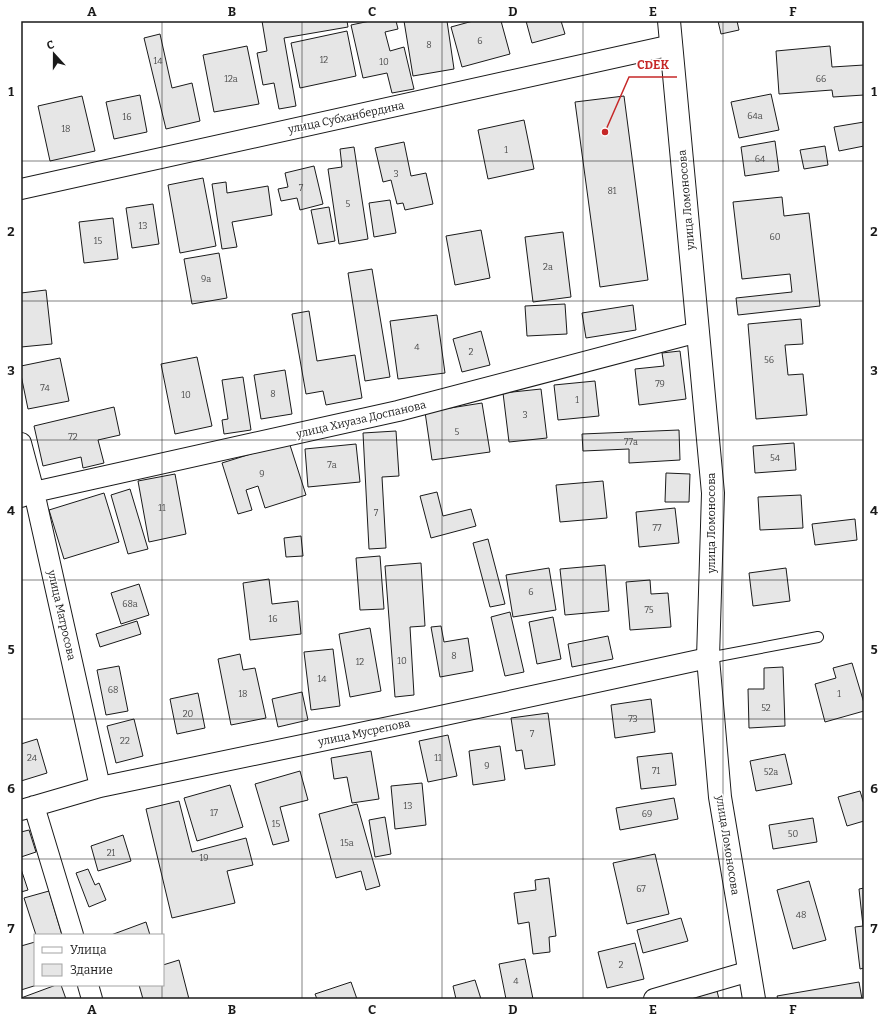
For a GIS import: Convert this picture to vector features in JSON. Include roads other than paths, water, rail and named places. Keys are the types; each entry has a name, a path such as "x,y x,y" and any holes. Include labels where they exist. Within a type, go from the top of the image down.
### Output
{"main road":[{"name":"улица Ломоносова","path":"669,21 713,493 708,658 720,797 754,999"}],"street":[{"name":"улица Субханбердина","path":"21,189 672,45"},
{"name":"улица Хиуаза Доспанова","path":"28,494 398,411 698,332"},
{"name":"улица Матросова","path":"21,443 28,494 100,787"},
{"name":"улица Мусрепова","path":"27,808 100,787 408,723 708,658"},
{"path":"27,808 73,934"},
{"path":"654,999 750,971"},
{"path":"88,986 92,999"}],"lane":[{"path":"708,658 818,637"}],"place":[{"name":"CDEK","path":"605,132"}]}
